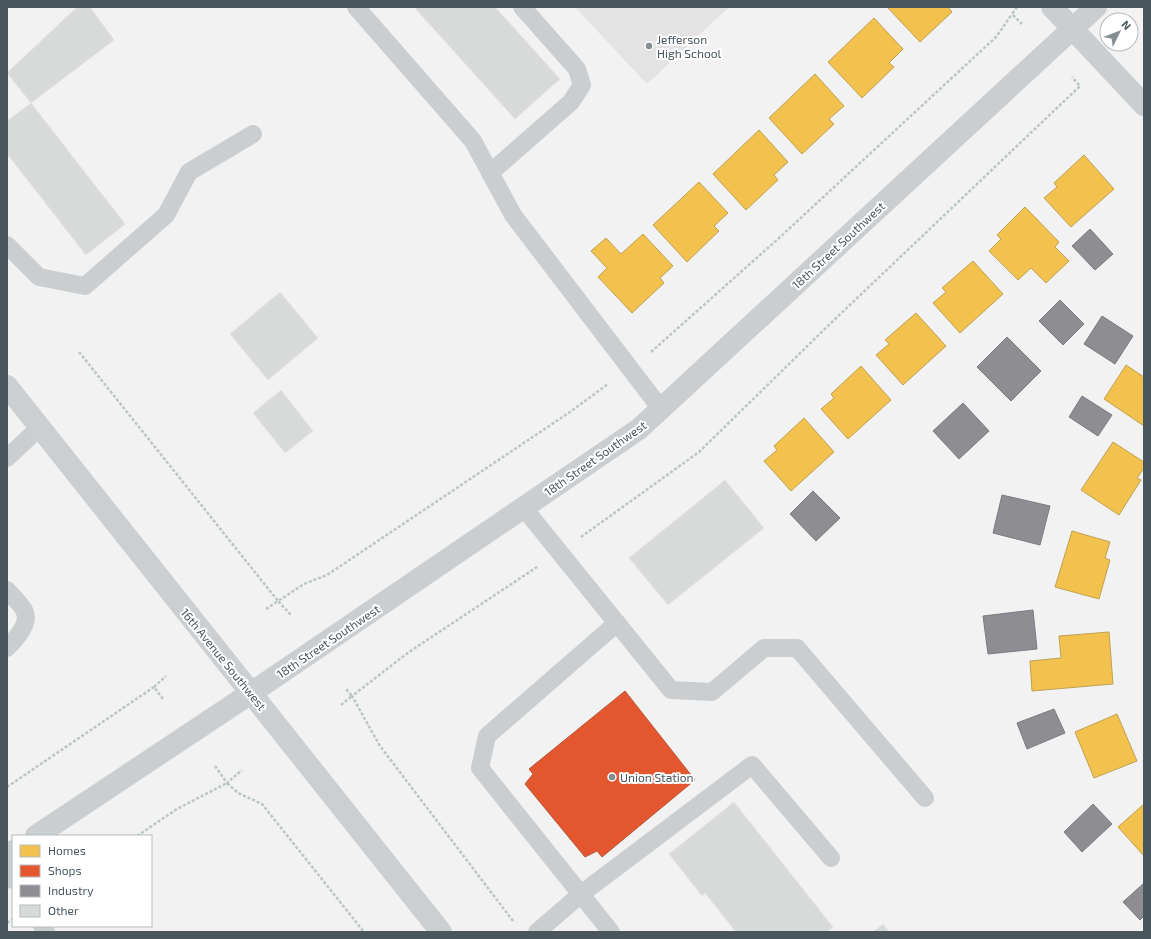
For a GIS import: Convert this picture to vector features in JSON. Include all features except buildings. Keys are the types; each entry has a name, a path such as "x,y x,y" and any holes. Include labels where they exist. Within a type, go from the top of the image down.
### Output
{"main road":[{"name":"16th Avenue Southwest","path":"7,386 441,932"}],"street":[{"path":"1052,7 1144,105"},
{"name":"18th Street Southwest","path":"38,835 251,693 639,429 1096,7"}],"lane":[{"path":"356,7 473,141 513,215 661,409"},
{"path":"490,173 571,102 582,84 578,69 522,7"},
{"path":"7,245 39,277 85,286 166,215 189,172 254,134"},
{"path":"7,458 40,428"},
{"path":"524,507 671,690 712,692 764,648 797,648 925,798"},
{"path":"7,590 24,611 25,623 15,640 7,648"},
{"path":"611,932 480,768 487,736 617,623"},
{"path":"537,932 581,894 752,765 831,858"}],"path":[{"path":"266,610 304,584 327,575 570,412 653,350 778,239 996,37 1017,7"},
{"path":"1012,14 1022,24"},
{"path":"341,705 409,652 559,552 699,452 832,322 1080,86 1072,77"},
{"path":"79,352 291,616"},
{"path":"7,787 154,687 166,676"},
{"path":"154,687 163,699"},
{"path":"345,688 352,696 380,746 517,926"},
{"path":"215,766 227,783 238,793 262,804 364,932"},
{"path":"138,835 177,809 227,783 242,770"}],"shaded area":[{"name":"Jefferson High School","path":"575,7 729,7 647,84"}],"place":[{"name":"Jefferson High School","path":"649,46"},
{"name":"Union Station","path":"612,777"}]}
